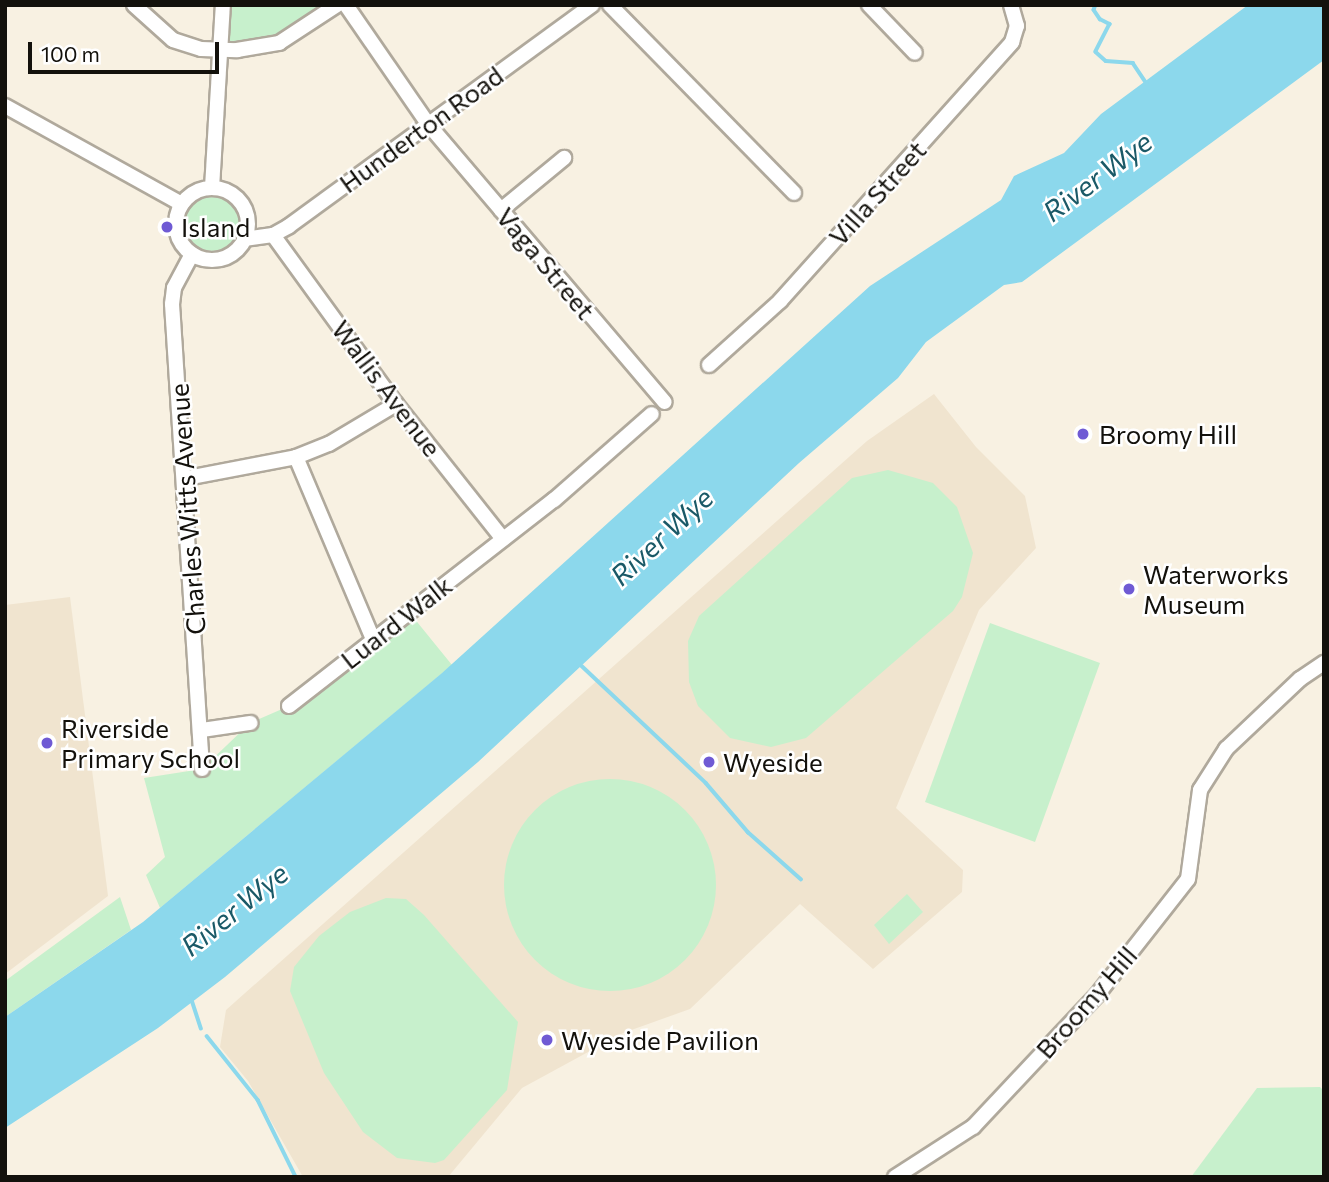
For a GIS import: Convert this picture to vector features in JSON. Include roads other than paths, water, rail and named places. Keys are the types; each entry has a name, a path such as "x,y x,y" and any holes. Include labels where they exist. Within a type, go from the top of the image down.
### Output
{"street":[{"path":"134,5 173,40 219,50 252,50 279,43 337,5"},
{"path":"212,188 223,5"},
{"name":"Vaga Street","path":"346,5 428,124 665,402"},
{"name":"Hunderton Road","path":"244,239 273,235 593,5"},
{"path":"610,5 794,193"},
{"path":"869,5 915,53"},
{"name":"Villa Street","path":"709,365 780,301 1012,42 1017,26 1011,5"},
{"path":"5,106 182,204"},
{"path":"501,210 564,158"},
{"path":"212,188 235,197 248,218 244,239 223,259 210,261 192,254 179,241 175,228 182,204 200,190 212,188"},
{"name":"Wallis Avenue","path":"273,235 397,404 503,539"},
{"name":"Charles Witts Avenue","path":"192,254 174,288 172,304 187,478 202,769"},
{"path":"187,478 296,457 329,444 397,404"},
{"path":"503,539 652,414"},
{"path":"296,457 373,639"},
{"name":"Luard Walk","path":"289,706 503,539"},
{"name":"Broomy Hill","path":"895,1177 973,1127 1097,995 1188,879 1200,790 1226,749 1300,679 1324,663"},
{"path":"202,730 250,723"}],"water":[{"name":"River Wye","path":"1248,5 1324,5 1324,60 1022,282 1004,285 926,342 898,378 799,463 478,762 225,977 158,1028 5,1128 5,1017 143,922 442,673 870,286 1001,200 1014,176 1064,153 1101,114"}],"waterway":[{"path":"1096,5 1094,10 1100,19 1110,24 1096,52 1106,61 1133,63 1147,84"},
{"path":"582,666 706,783 748,832 801,879"},
{"path":"191,997 201,1028"},
{"path":"207,1036 258,1100 296,1177"}],"place":[{"name":"Island","path":"167,227"},
{"name":"Broomy Hill","path":"1083,434"},
{"name":"Waterworks Museum","path":"1129,589"},
{"name":"Riverside Primary School","path":"47,743"},
{"name":"Wyeside","path":"709,762"},
{"name":"Wyeside Pavilion","path":"547,1040"}]}
